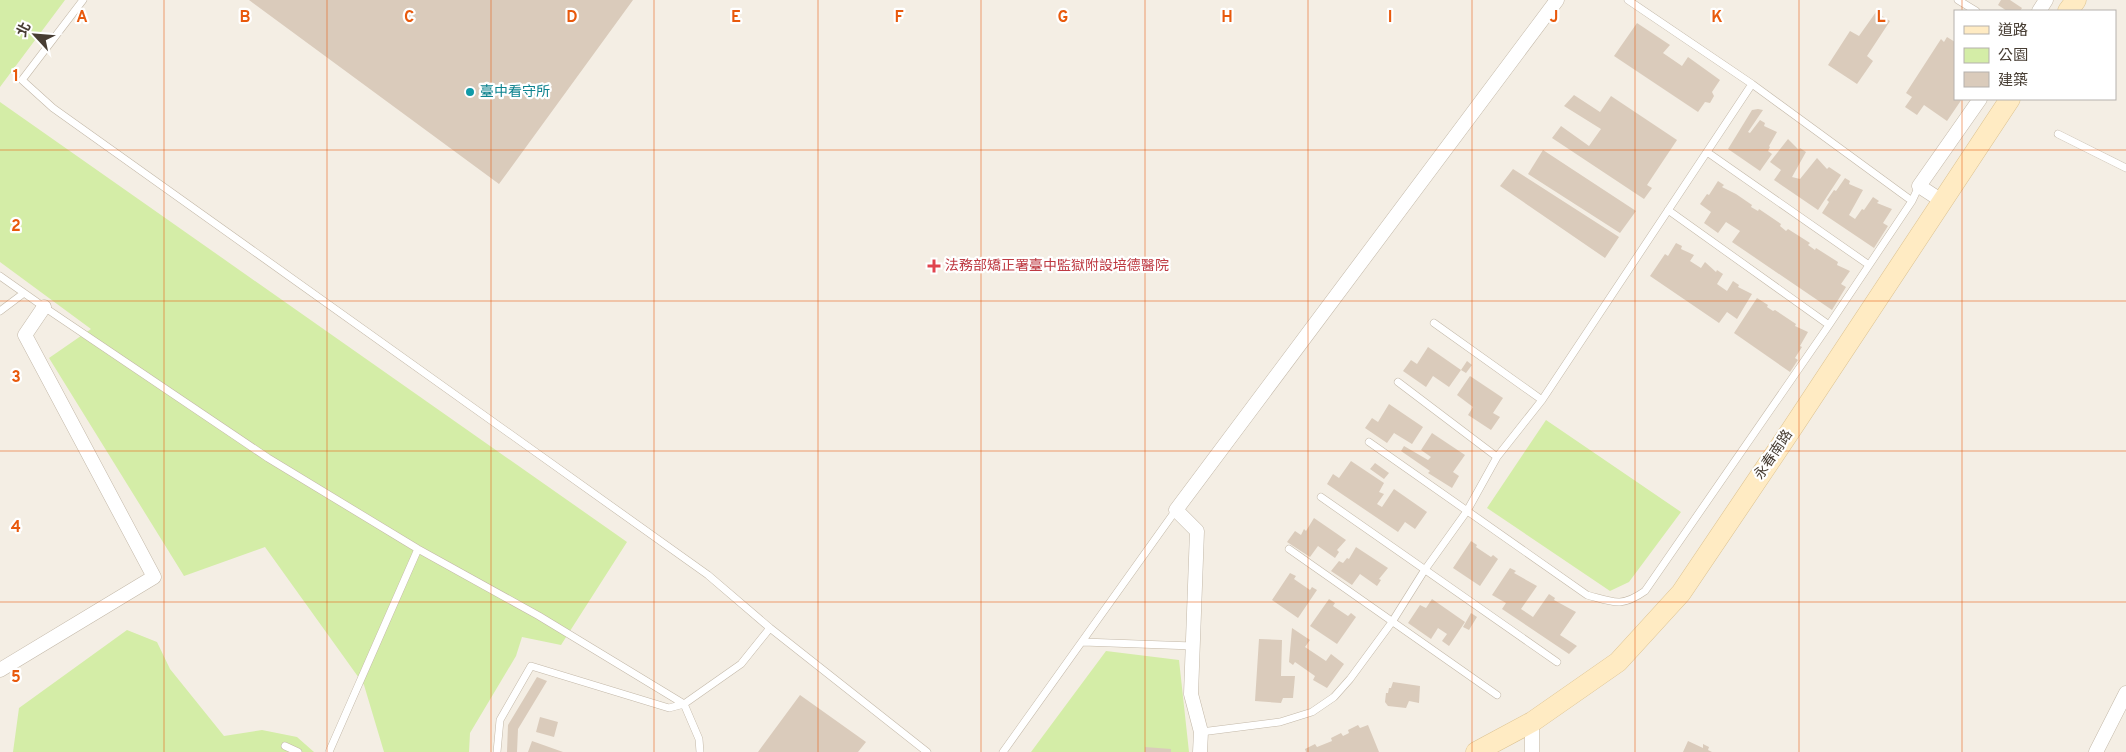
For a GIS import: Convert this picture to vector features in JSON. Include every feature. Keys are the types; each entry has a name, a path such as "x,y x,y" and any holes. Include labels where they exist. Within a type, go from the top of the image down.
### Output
{"street":[{"path":"1200,752 1201,732 1191,694 1197,531 1176,510 1557,0"},
{"path":"1942,201 1919,186 1979,100"},
{"name":"永春南路","path":"1476,752 1532,722 1618,662 1681,594 2009,100"},
{"path":"0,670 154,576 25,335 44,307"},
{"path":"2096,752 2126,693"},
{"path":"1532,722 1532,752"}],"lane":[{"path":"83,0 22,80 53,108 708,575 770,628 927,752"},
{"path":"1628,0 1752,84 1912,201"},
{"path":"1958,0 1974,10"},
{"path":"1201,732 1280,722 1312,712 1334,697 1350,679 1392,622 1424,571 1467,511 1497,457 1542,400 1752,84"},
{"path":"2058,134 2126,168"},
{"path":"1707,152 1869,265"},
{"path":"1369,442 1587,595 1618,604 1634,599 1645,591 1829,325 1912,201 1919,186"},
{"path":"1668,210 1829,325"},
{"path":"0,276 268,458 418,549 539,616 684,704 699,739 700,752"},
{"path":"0,311 24,293"},
{"path":"1434,323 1542,400"},
{"path":"1398,382 1497,457"},
{"path":"1322,497 1424,571 1557,662"},
{"path":"1003,752 1176,510"},
{"path":"329,752 418,549"},
{"path":"1289,549 1497,695"},
{"path":"497,752 500,720 531,666 668,708 684,704 740,664 770,628"},
{"path":"1083,642 1193,646"},
{"path":"285,746 298,752"}],"green space":[{"path":"0,0 65,0 0,87"},
{"path":"0,102 627,542 561,645 522,637 516,656 470,733 469,752 384,752 364,685 265,547 184,576 49,358 91,329 0,262"},
{"path":"1546,420 1681,512 1629,582 1610,591 1487,508"},
{"path":"127,630 157,642 170,669 224,736 262,730 297,737 314,752 13,752 19,708"},
{"path":"1106,651 1179,660 1189,752 1031,752"}],"building":[{"name":"臺中看守所","path":"249,0 633,0 499,184"},
{"path":"2001,0 2010,0 2022,8 2021,10 2006,10 1998,5"},
{"path":"1876,12 1890,21 1867,56 1873,61 1857,84 1828,65 1850,31 1859,36"},
{"path":"1637,23 1670,45 1663,53 1682,66 1688,57 1720,80 1712,92 1714,96 1710,103 1705,102 1698,112 1614,56"},
{"path":"1947,37 1954,41 1954,100 1961,100 1947,121 1924,105 1917,115 1905,107 1912,97 1906,93 1941,39 1944,42"},
{"path":"1574,95 1600,112 1611,96 1677,140 1647,185 1652,188 1644,199 1552,138 1561,126 1589,146 1601,129 1564,106"},
{"path":"1752,110 1763,110 1748,132 1750,133 1760,120 1765,123 1764,126 1777,132 1769,146 1768,151 1772,154 1760,171 1728,149"},
{"path":"1788,139 1799,150 1800,148 1806,152 1792,177 1800,179 1817,158 1827,169 1829,167 1841,175 1818,210 1774,180 1781,170 1770,162"},
{"path":"1543,150 1636,211 1620,233 1528,174"},
{"path":"1513,169 1619,237 1605,258 1500,186"},
{"path":"1845,178 1850,181 1849,184 1863,190 1849,215 1855,219 1873,197 1879,201 1877,203 1892,209 1883,223 1888,226 1874,248 1822,213 1829,202 1827,200"},
{"path":"1718,181 1724,185 1722,187 1752,205 1751,207 1758,211 1759,209 1781,224 1780,226 1786,231 1788,229 1810,243 1808,245 1815,250 1816,248 1838,262 1837,265 1850,271 1841,284 1846,287 1832,310 1732,242 1740,231 1726,222 1718,233 1704,223 1711,212 1700,204 1707,194 1709,195"},
{"path":"1676,243 1682,246 1681,249 1694,255 1690,261 1701,268 1705,262 1716,272 1717,270 1723,274 1717,284 1727,291 1733,281 1739,285 1738,287 1752,294 1737,319 1727,312 1719,323 1650,276 1665,254 1668,256"},
{"path":"1757,298 1768,305 1767,307 1773,311 1775,310 1796,324 1795,326 1808,332 1795,358 1798,360 1790,372 1734,333"},
{"path":"1428,347 1461,370 1449,387 1433,376 1426,387 1403,371 1411,360 1417,364"},
{"path":"1467,361 1472,365 1466,373 1461,370"},
{"path":"1470,376 1503,398 1493,413 1500,417 1491,430 1468,415 1473,407 1457,395"},
{"path":"1389,404 1423,427 1412,444 1394,433 1387,443 1365,428 1372,418 1378,422"},
{"path":"1432,433 1465,455 1453,472 1459,476 1452,488 1428,473 1430,471 1401,451 1404,446 1428,460 1431,457 1421,450"},
{"path":"1351,461 1384,483 1379,492 1384,494 1377,504 1382,507 1394,489 1427,512 1415,529 1405,522 1398,532 1327,484 1333,474 1339,478"},
{"path":"1375,463 1389,473 1384,479 1370,469"},
{"path":"1314,518 1346,540 1337,550 1339,552 1335,558 1318,546 1310,557 1287,542 1295,531 1301,535 1304,529 1306,531"},
{"path":"1471,541 1477,545 1476,547 1491,557 1493,555 1498,559 1480,586 1453,568"},
{"path":"1356,547 1388,568 1379,579 1381,580 1377,586 1360,574 1352,585 1331,571 1339,561 1343,563 1347,558 1349,559"},
{"path":"1510,568 1516,571 1514,573 1537,586 1521,609 1533,617 1549,594 1555,598 1554,600 1576,612 1560,635 1577,646 1569,654 1502,609 1506,603 1492,595"},
{"path":"1290,573 1296,576 1294,579 1310,590 1312,587 1317,590 1298,618 1272,600"},
{"path":"1329,599 1335,603 1333,606 1348,616 1351,613 1356,617 1337,644 1310,626"},
{"path":"1432,599 1465,622 1449,646 1442,641 1447,634 1438,628 1431,639 1408,623 1420,605 1426,608"},
{"path":"1471,613 1477,617 1469,630 1463,627"},
{"path":"1292,628 1310,640 1305,647 1326,661 1331,654 1344,664 1327,688 1313,680 1315,676 1295,662 1293,665 1289,662"},
{"path":"1259,639 1282,640 1281,676 1295,676 1293,698 1283,698 1281,703 1255,701"},
{"path":"537,677 547,681 518,729 517,752 507,752 508,725"},
{"path":"1393,682 1420,686 1419,703 1409,701 1406,708 1388,706 1385,702 1386,693 1388,693"},
{"path":"800,695 866,742 858,752 758,752"},
{"path":"540,717 558,722 554,737 536,732"},
{"path":"1358,725 1360,728 1368,725 1379,752 1306,752 1305,749 1315,744 1317,747 1332,741 1331,738 1341,733 1343,736 1349,733 1348,730"},
{"path":"532,741 563,752 528,752"},
{"path":"1688,741 1703,748 1703,744 1709,747 1708,750 1712,752 1683,752"},
{"path":"1145,747 1171,749 1171,752 1145,752"}],"place":[{"name":"臺中看守所","path":"470,92"},
{"name":"法務部矯正署臺中監獄附設培德醫院","path":"934,266"}]}
